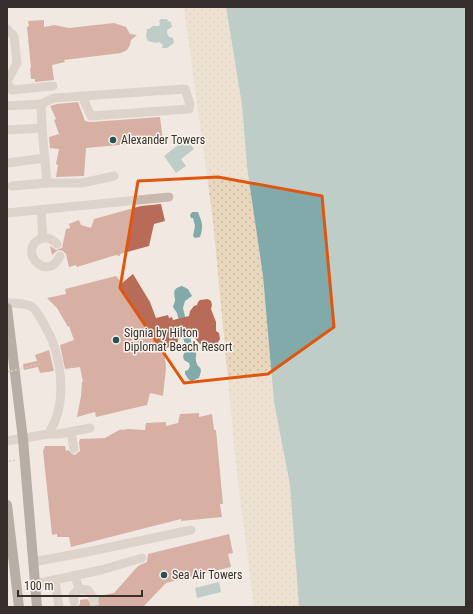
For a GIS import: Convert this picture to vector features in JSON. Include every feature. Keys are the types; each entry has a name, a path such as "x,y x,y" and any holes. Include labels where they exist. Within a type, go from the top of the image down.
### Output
{"main road":[{"path":"7,308 23,439 37,607"},
{"path":"7,504 10,567 19,607"}],"lane":[{"path":"7,29 14,36 17,63 7,79"},
{"path":"7,82 12,90 53,86"},
{"path":"7,106 41,104 54,98 82,96 185,89 190,104 188,109 91,116 82,96"},
{"path":"41,104 47,183"},
{"path":"7,130 42,128"},
{"path":"7,162 46,158"},
{"path":"12,186 47,183 82,183 114,176"},
{"path":"7,214 128,200 169,197"},
{"path":"41,210 43,238"},
{"path":"57,244 52,239 43,238 38,240 32,247 32,252 34,260 41,266 50,266 58,260 60,256"},
{"path":"7,303 32,307 41,319 52,340 61,375 60,407 54,425 48,434"},
{"path":"7,441 90,428"},
{"path":"70,432 74,449"},
{"path":"33,562 86,548 191,530"},
{"path":"35,584 75,576 142,558"},
{"path":"75,576 79,589"},
{"path":"55,580 59,607"},
{"path":"79,589 88,590 93,597"},
{"path":"74,602 73,595 79,589"}],"path":[{"path":"7,372 39,364"},
{"path":"9,461 15,460"}],"highlighted area":[{"path":"218,177 322,196 334,327 268,374 184,383 120,288 138,181"}],"sand":[{"path":"184,7 226,7 242,105 247,167 263,276 274,402 290,485 299,607 254,607 236,465 213,221"}],"water":[{"path":"226,7 466,7 466,607 299,607 290,485 274,402 263,276 247,167 242,105"},
{"path":"161,19 167,19 171,22 172,27 167,30 167,33 169,37 173,38 174,43 167,48 162,48 163,45 159,42 156,43 148,41 146,37 147,29 153,26 159,26 159,21"},
{"path":"186,139 194,149 181,159 186,166 176,173 164,156"},
{"path":"192,212 198,212 202,227 200,237 195,238 193,236 195,226 193,218 191,218 190,215"},
{"path":"182,286 188,289 192,296 185,301 183,308 192,345 196,351 196,361 201,369 199,378 192,381 189,380 185,374 185,371 188,370 190,366 189,363 184,360 183,356 186,349 177,313 173,307 175,301 175,290 176,288"},
{"path":"219,582 221,592 197,598 195,588"}],"building":[{"path":"44,20 44,27 54,25 69,28 114,23 126,27 130,34 137,35 131,40 127,50 121,53 64,60 65,62 52,65 54,80 35,82 35,79 31,79 27,27 29,26 28,21"},
{"name":"Alexander Towers","path":"78,102 85,121 91,122 160,117 163,141 86,148 84,176 56,177 58,165 56,164 59,149 50,148 49,137 59,134 54,120 56,119 50,106"},
{"path":"161,204 165,221 154,224 149,246 120,254 120,256 116,255 77,267 76,265 69,267 66,254 63,251 58,250 52,255 50,246 56,250 62,248 66,229 70,228 69,224 79,220 81,225 91,228 94,219 141,206"},
{"path":"133,274 150,302 156,318 168,315 169,318 172,317 173,320 189,316 190,311 200,300 208,299 211,301 211,309 216,322 216,331 219,333 220,339 216,345 211,345 207,342 200,344 192,335 178,339 175,346 164,348 166,368 163,396 150,393 147,405 96,417 95,412 77,417 83,382 80,367 65,369 60,345 74,340 69,326 68,327 57,308 47,298 66,294 65,289 116,276 122,283"},
{"path":"49,350 54,371 40,373 38,367 24,370 23,364 37,361 35,355"},
{"path":"199,413 199,417 212,414 214,430 216,430 223,504 220,504 222,517 181,521 181,519 71,547 69,537 57,537 57,534 52,535 43,451 45,446 65,446 66,451 68,450 75,455 80,451 80,439 105,438 121,429 145,430 146,423 166,422 166,426 178,423 180,414"},
{"name":"Sea Air Towers","path":"229,534 233,553 228,554 231,567 166,583 143,607 77,607 80,604 80,600 87,599 94,603 98,600 99,596 114,593 138,566 147,562 148,554"}],"tunnel":[{"path":"93,597 95,607"}],"place":[{"name":"Alexander Towers","path":"113,140"},
{"name":"Signia by Hilton Diplomat Beach Resort","path":"116,340"},
{"name":"Sea Air Towers","path":"164,575"}]}
